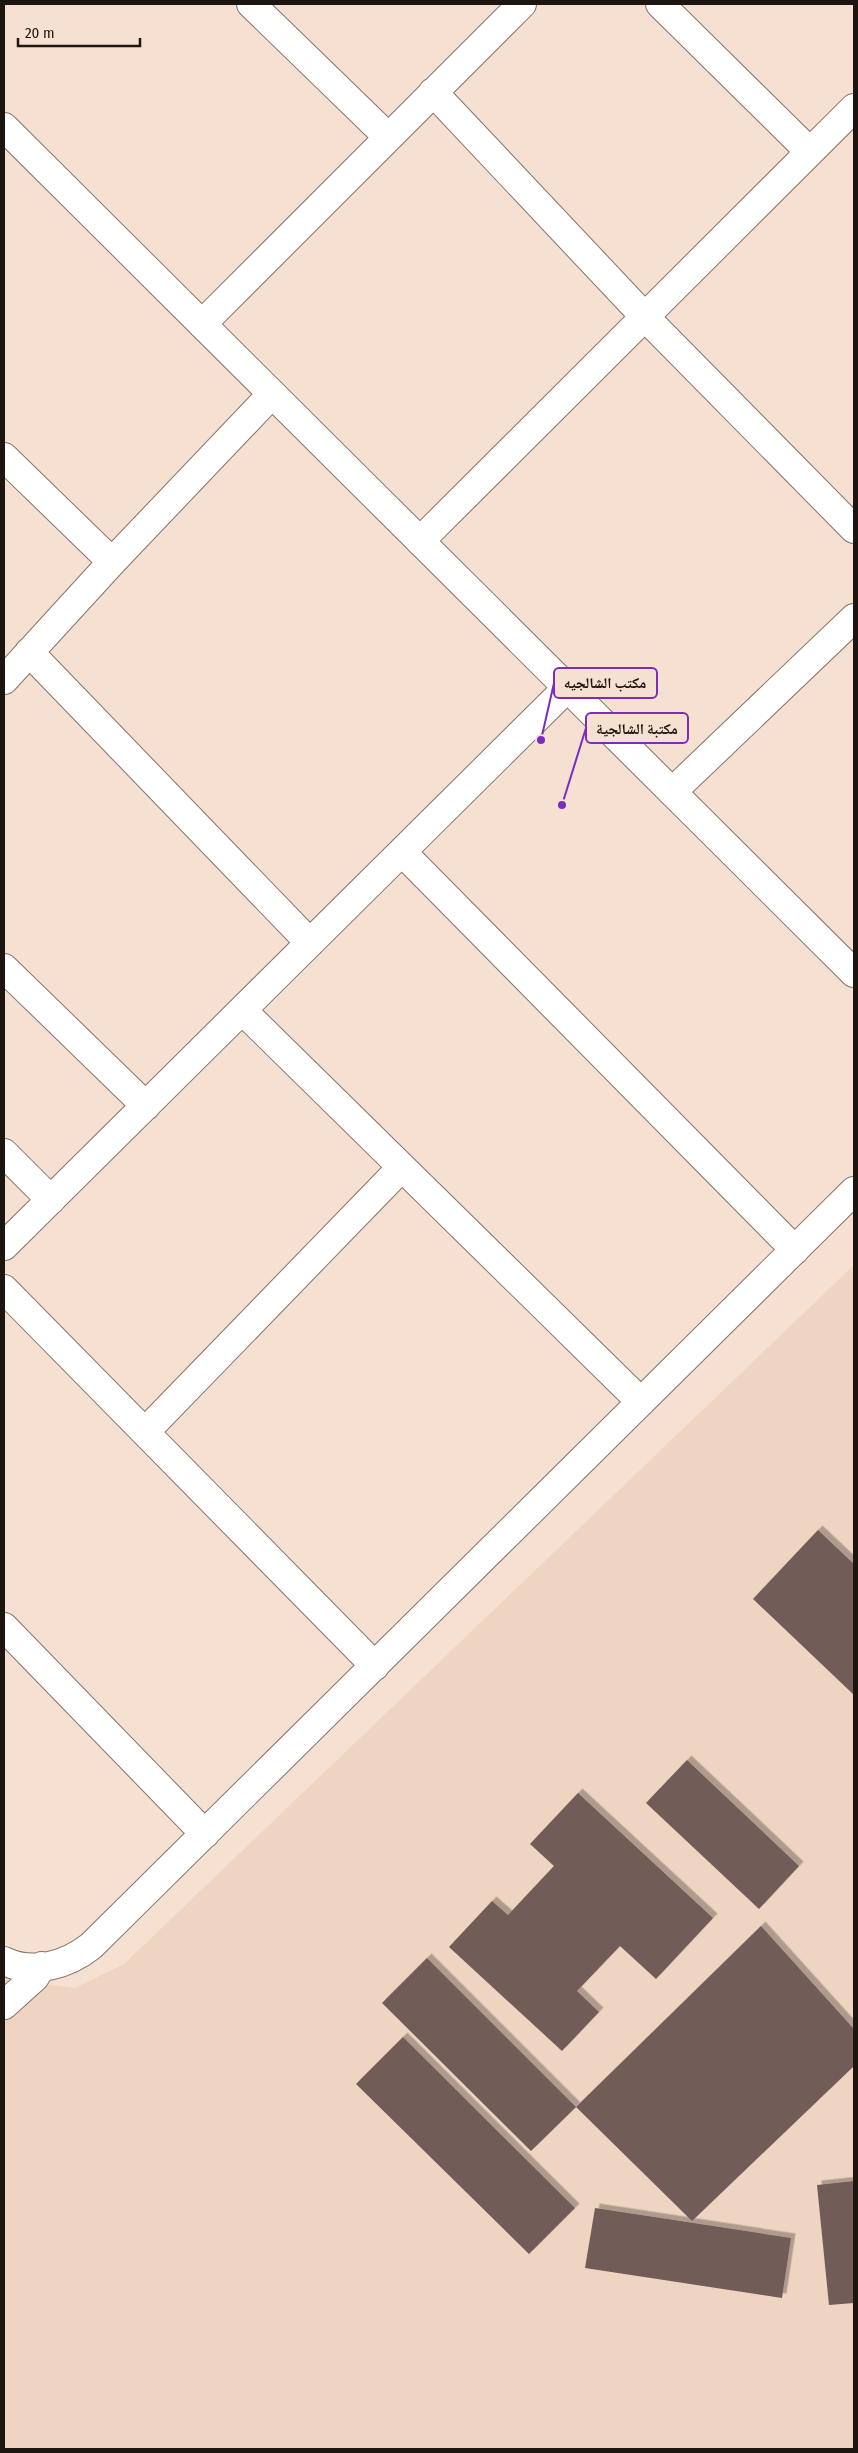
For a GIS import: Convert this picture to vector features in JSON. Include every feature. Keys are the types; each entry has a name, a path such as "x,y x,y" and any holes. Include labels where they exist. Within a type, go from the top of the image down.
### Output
{"street":[{"path":"251,4 388,137"},
{"path":"202,324 522,4"},
{"path":"660,4 810,152"},
{"path":"433,92 645,317 854,529"},
{"path":"420,541 854,108"},
{"path":"4,127 854,973"},
{"path":"4,680 112,562 272,394"},
{"path":"4,458 112,562"},
{"path":"672,792 854,618"},
{"path":"29,652 310,943"},
{"path":"4,1246 567,688"},
{"path":"402,852 795,1250"},
{"path":"4,968 146,1106"},
{"path":"242,1010 642,1402"},
{"path":"4,1153 51,1200"},
{"path":"145,1432 402,1168"},
{"path":"4,1961 26,1967 42,1966 66,1961 78,1956 91,1946 854,1191"},
{"path":"4,1289 375,1666"},
{"path":"4,1627 205,1834"},
{"path":"4,2005 35,1977 42,1966"}],"shaded area":[{"path":"854,1265 854,2449 4,2449 4,1979 75,1988 124,1964"}],"building":[{"path":"818,1530 854,1564 854,1695 753,1599"},
{"path":"687,1760 799,1866 759,1909 646,1803"},
{"path":"578,1793 713,1918 656,1979 620,1946 577,1991 599,2012 562,2051 449,1947 492,1901 508,1915 554,1866 530,1844"},
{"path":"761,1926 854,2029 854,2066 692,2221 576,2107"},
{"path":"427,1958 576,2107 531,2151 382,2003"},
{"path":"403,2037 575,2208 529,2254 356,2084"},
{"path":"854,2181 854,2303 829,2305 817,2185"},
{"path":"595,2208 791,2238 782,2298 585,2268"}],"place":[{"name":"مكتب الشالجيه","path":"541,740"},
{"name":"مكتبة الشالجية","path":"562,805"}]}
